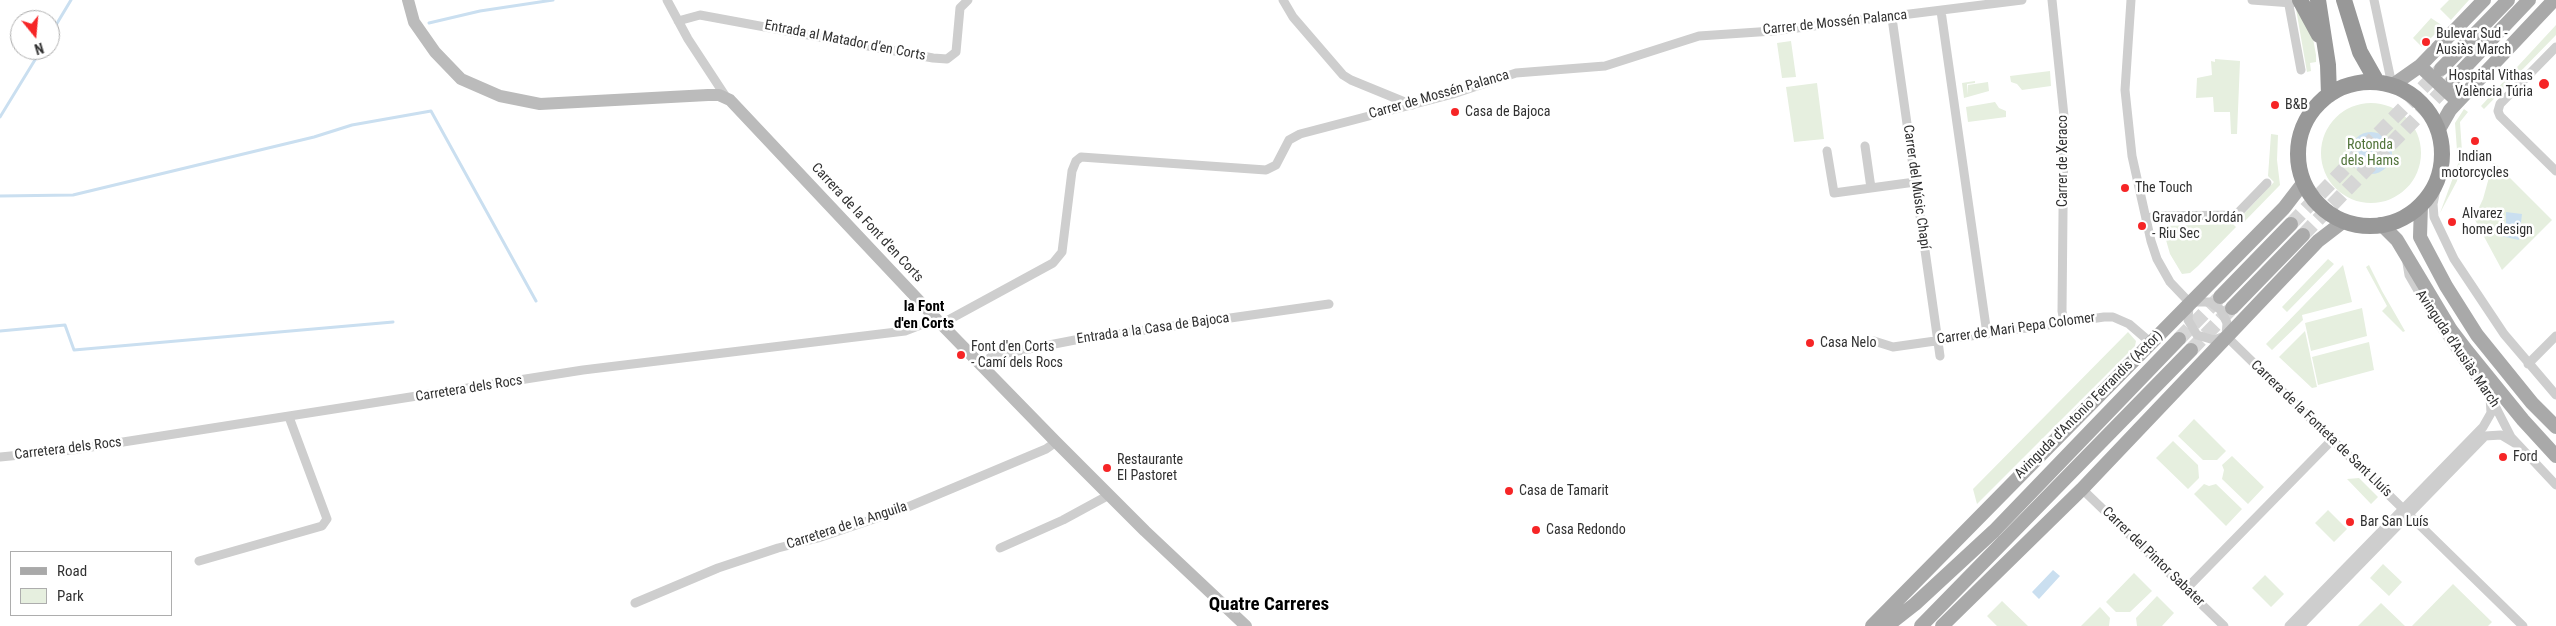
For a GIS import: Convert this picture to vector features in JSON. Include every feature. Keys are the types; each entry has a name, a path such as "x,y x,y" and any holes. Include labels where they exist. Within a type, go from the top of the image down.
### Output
{"highway":[{"path":"2318,0 2326,56 2329,95"},
{"path":"2344,0 2360,52 2387,84 2420,103 2431,116 2438,132 2442,153 2439,175 2432,190 2421,204 2403,217 2369,226 2344,221 2320,205 2304,182 2298,158 2301,134 2311,112 2329,95 2347,86 2387,84"},
{"path":"2294,2 2318,33 2326,56"}],"main road":[{"path":"2387,84 2420,66 2484,0"},
{"path":"2441,69 2508,0"},
{"path":"2453,80 2529,0"},
{"path":"2438,132 2450,110 2554,0"},
{"path":"2420,66 2454,98 2462,97"},
{"name":"Avinguda d'Antonio Ferrandis (Actor)","path":"1872,626 2284,208 2304,182"},
{"name":"Avinguda d'Ausiàs March","path":"2421,204 2420,237 2446,286 2477,335 2532,403 2556,428"},
{"path":"1942,626 2082,489 2318,241 2344,221"},
{"path":"2220,297 2291,224"},
{"name":"Avinguda d'Ausiàs March","path":"2381,224 2397,240 2468,352 2527,426 2556,456"},
{"path":"2232,308 2303,235"},
{"name":"Avinguda d'Antonio Ferrandis (Actor)","path":"1887,626 1915,604 1994,531 2179,338"},
{"path":"1921,626 2191,350"}],"street":[{"path":"408,0 414,22 435,52 461,79 500,96 540,104 708,95 726,98"},
{"path":"667,0 710,75 726,98"},
{"name":"Entrada al Matador d'en Corts","path":"678,21 700,14 933,58 947,59 956,52 960,8 968,0"},
{"path":"1284,0 1293,17 1343,75 1412,105"},
{"name":"Carrer de Mossén Palanca","path":"938,322 1054,263 1062,252 1072,171 1076,161 1081,157 1266,170 1276,165 1287,144 1295,136 1412,105 1516,73 1604,66 1699,36 1773,32 1892,18 1946,7 2022,0"},
{"name":"Carrer de Xeraco","path":"2052,0 2064,116 2062,312 2064,322"},
{"path":"2131,0 2126,109 2132,156 2151,241 2163,271 2190,303 2188,320 2197,335 2214,340 2226,336 2225,316 2216,306 2204,301 2190,303"},
{"path":"2252,0 2294,2 2301,70"},
{"path":"2374,0 2387,84"},
{"path":"2521,37 2556,6"},
{"path":"1946,7 1987,334"},
{"name":"Carrer del Músic Chapí","path":"1892,18 1940,356"},
{"path":"2556,47 2500,104 2498,111 2500,116 2556,171"},
{"name":"Carrera de la Font d'en Corts","path":"726,98 752,122 938,322 1056,442 1246,626"},
{"path":"1865,146 1871,188"},
{"path":"1827,151 1834,193 1915,182"},
{"path":"2439,175 2433,204 2436,223 2480,301 2528,364 2556,395"},
{"path":"2146,219 2155,216 2236,215 2268,183"},
{"name":"Avinguda d'Ausiàs March","path":"2405,255 2409,275 2428,308 2466,365 2490,396 2516,444 2556,485"},
{"name":"Entrada a la Casa de Bajoca","path":"981,365 992,356 1075,340 1328,304"},
{"name":"Carrer de Mari Pepa Colomer","path":"1874,341 1893,347 2064,322 2113,317 2129,324 2150,342"},
{"name":"Carretera dels Rocs","path":"0,457 72,450 583,370 905,331 938,322"},
{"name":"Carrera de la Fonteta de Sant Lluís","path":"2226,336 2523,626"},
{"path":"2528,364 2556,336"},
{"path":"2300,626 2486,423 2491,413 2490,396"},
{"path":"199,561 322,526 327,519 289,416"},
{"path":"2289,626 2405,511 2485,436 2501,435 2516,444"},
{"path":"2186,590 2332,440"},
{"name":"Carretera de la Anguila","path":"635,602 718,568 778,548 818,538 913,506 1046,449 1056,442"},
{"name":"Carrer del Pintor Sabater","path":"2082,489 2224,626"},
{"path":"1000,548 1063,520 1109,495"}],"green space":[{"path":"2449,0 2469,0 2451,20 2440,9"},
{"path":"2296,9 2312,33 2316,55 2316,62 2310,63 2311,71 2307,72"},
{"path":"2431,18 2443,26 2422,47 2413,38"},
{"path":"2556,25 2556,35 2484,109 2481,106"},
{"path":"1791,41 1796,77 1782,78 1777,43"},
{"path":"2215,59 2240,61 2237,134 2231,134 2230,112 2214,112 2213,97 2196,98 2197,78 2212,75 2211,61 2215,62"},
{"path":"2050,71 2051,86 2022,90 2017,84 2011,82 2010,76"},
{"path":"1975,81 1975,83 1967,84 1968,95 1968,85 1988,82 1989,91 1964,98 1962,83"},
{"path":"1817,83 1824,139 1794,142 1786,87"},
{"path":"1995,102 1999,108 2006,111 2006,117 1968,122 1966,107"},
{"name":"Rotonda dels Hams","path":"2371,103 2390,106 2407,117 2418,134 2421,153 2418,172 2407,189 2390,200 2371,203 2352,200 2335,189 2324,172 2321,153 2324,134 2335,117 2352,106"},
{"path":"2464,109 2468,112 2460,122 2462,152 2457,181 2440,213 2458,164 2455,123"},
{"path":"2271,134 2278,135 2277,160 2280,185 2242,224 2238,220 2274,182 2268,176"},
{"path":"2493,163 2552,220 2502,270 2474,218 2483,199"},
{"path":"2233,224 2236,227 2198,266 2190,273 2182,274 2170,254 2162,226"},
{"path":"2328,259 2334,264 2287,312 2282,307"},
{"path":"2343,265 2352,302 2302,315 2303,320 2272,350 2266,344"},
{"path":"2369,265 2405,331 2403,332 2382,311 2387,306 2366,267"},
{"path":"2362,308 2367,336 2311,351 2305,323"},
{"path":"2305,331 2317,387 2312,388 2279,357"},
{"path":"2128,332 2136,341 2135,346 1977,504 1973,489"},
{"path":"2369,342 2374,370 2318,385 2312,357"},
{"path":"2194,419 2226,451 2217,460 2203,460 2178,436"},
{"path":"2173,441 2198,465 2199,478 2188,489 2156,458"},
{"path":"2232,456 2264,487 2248,504 2222,479 2224,470 2222,465"},
{"path":"2359,478 2378,497 2371,504 2347,479"},
{"path":"2204,484 2209,486 2216,484 2242,509 2226,526 2194,494"},
{"path":"2328,510 2347,529 2334,542 2315,523"},
{"path":"2383,564 2402,582 2389,596 2370,578"},
{"path":"2134,573 2152,591 2130,612 2116,612 2106,602"},
{"path":"2265,575 2284,594 2271,607 2252,588"},
{"path":"2453,584 2492,622 2488,626 2412,626"},
{"path":"2157,596 2174,613 2162,626 2137,626 2136,618"},
{"path":"2002,601 2028,626 1997,626 1987,616"},
{"path":"2381,603 2405,626 2358,626"},
{"path":"2100,607 2110,618 2109,626 2081,626"}],"water":[{"path":"2375,132 2383,135 2389,141 2392,153 2389,165 2383,171 2367,174 2359,171 2353,165 2350,149 2353,141 2359,135"},
{"path":"2506,212 2522,214 2519,240 2501,236 2501,232 2506,230"},
{"path":"2053,570 2060,576 2039,599 2032,592"}],"waterway":[{"path":"60,18 71,0"},
{"path":"429,23 480,11 553,0"},
{"path":"0,117 35,60"},
{"path":"0,196 73,195 314,137 352,125 431,111 536,301"},
{"path":"0,331 65,325 74,350 393,322"}],"tunnel":[{"path":"2291,224 2441,69"},
{"path":"2303,235 2452,81"},
{"path":"2179,339 2220,297"},
{"path":"2191,350 2232,308"}],"place":[{"name":"Bulevar Sud - Ausiàs March","path":"2426,42"},
{"name":"Hospital Vithas València Túria","path":"2544,84"},
{"name":"B&B","path":"2275,105"},
{"name":"Casa de Bajoca","path":"1455,112"},
{"name":"Indian motorcycles","path":"2475,141"},
{"name":"The Touch","path":"2125,188"},
{"name":"Alvarez home design","path":"2452,222"},
{"name":"Gravador Jordán - Riu Sec","path":"2142,226"},
{"name":"Casa Nelo","path":"1810,343"},
{"name":"Font d'en Corts - Camí dels Rocs","path":"961,355"},
{"name":"Ford","path":"2503,457"},
{"name":"Restaurante El Pastoret","path":"1107,468"},
{"name":"Casa de Tamarit","path":"1509,491"},
{"name":"Bar San Luís","path":"2350,522"},
{"name":"Casa Redondo","path":"1536,530"}],"district":[{"name":"la Font d'en Corts","path":"924,316"},
{"name":"Quatre Carreres","path":"1269,605"}]}
